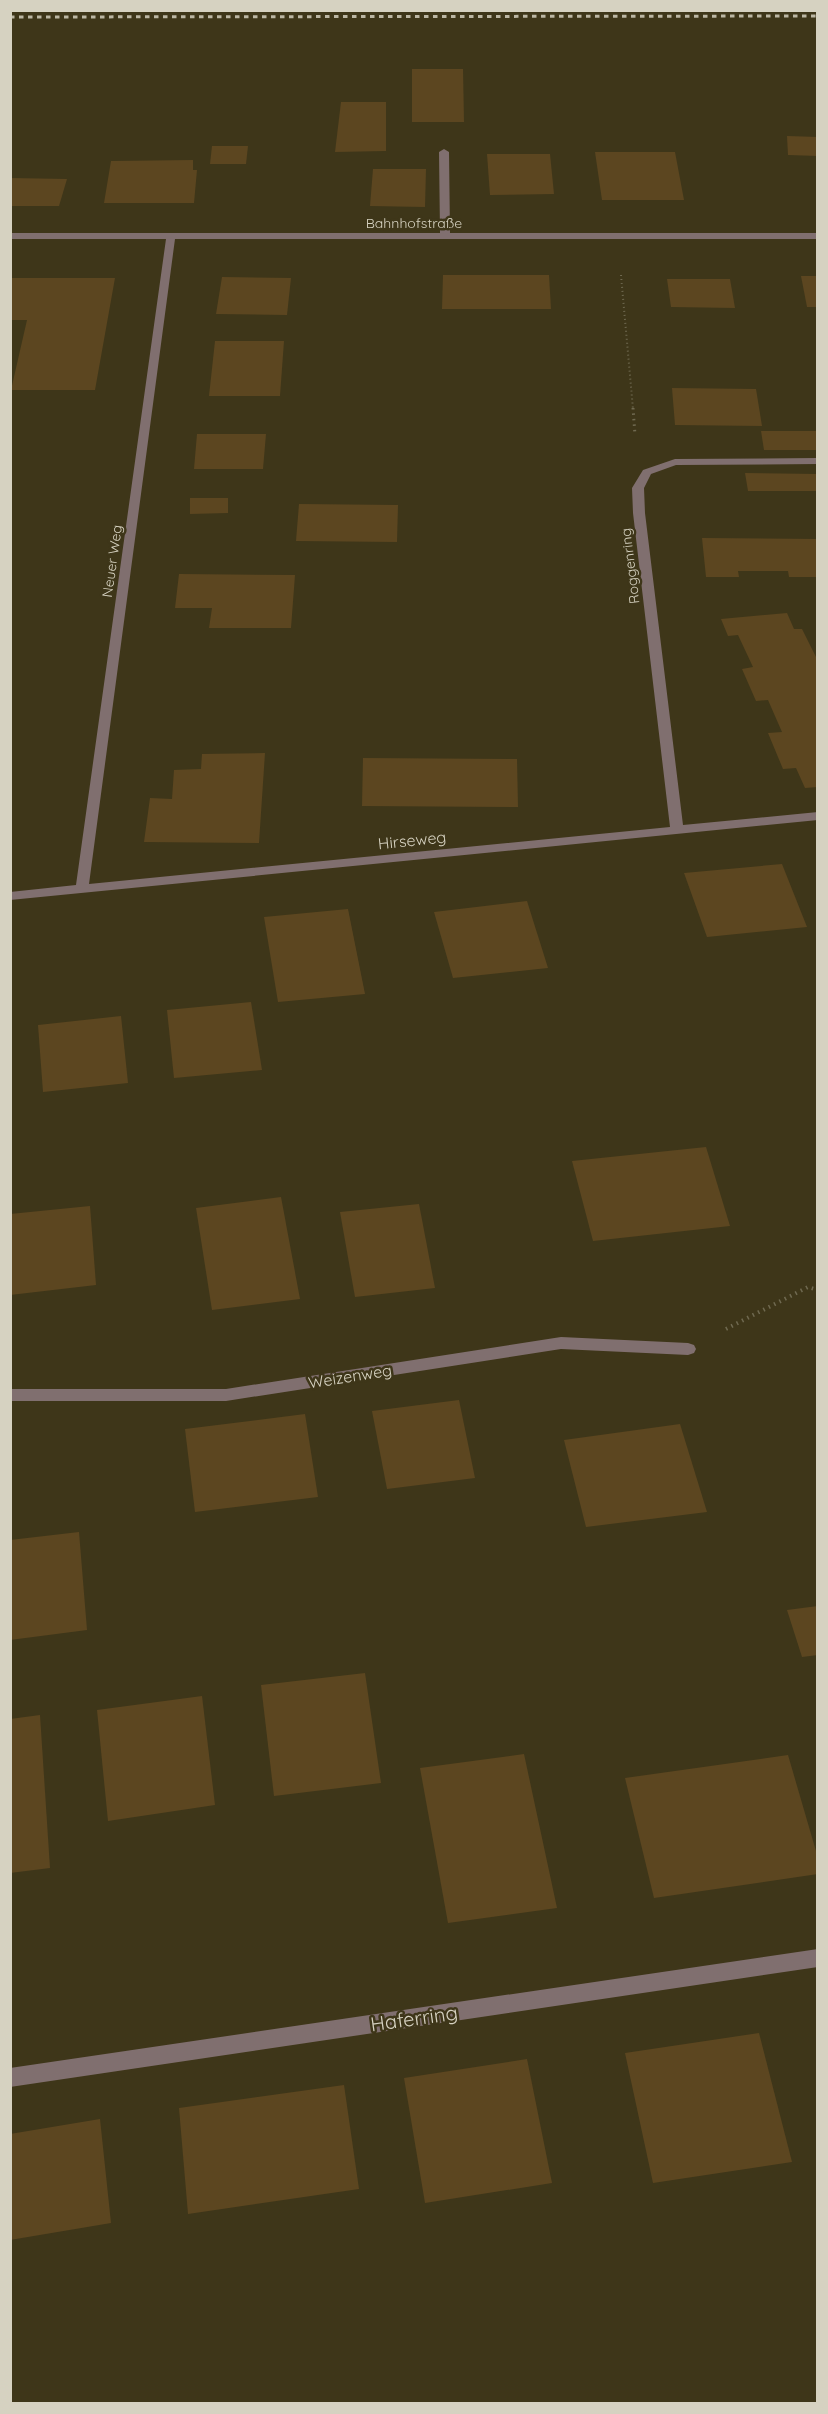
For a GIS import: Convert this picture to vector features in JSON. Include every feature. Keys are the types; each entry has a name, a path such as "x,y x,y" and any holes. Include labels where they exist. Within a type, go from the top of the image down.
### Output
{"street":[{"path":"444,152 446,236"},
{"name":"Bahnhofstraße","path":"10,236 818,237"},
{"name":"Neuer Weg","path":"82,890 171,236"},
{"path":"647,472 675,462 818,461"},
{"name":"Roggenring","path":"647,472 638,488 639,513 677,829"},
{"name":"Hirseweg","path":"10,896 818,816"},
{"name":"Weizenweg","path":"10,1395 226,1395 561,1343 688,1349"},
{"name":"Haferring","path":"10,2078 818,1958"}],"path":[{"path":"618,236 636,452 647,472"},
{"path":"688,1349 808,1287 818,1290"}],"building":[{"path":"412,69 463,69 464,122 412,122"},
{"path":"341,102 386,102 386,151 335,152"},
{"path":"787,136 818,137 818,156 788,155"},
{"path":"212,146 248,146 246,164 210,164"},
{"path":"595,152 675,152 684,200 602,200"},
{"path":"487,154 550,154 554,194 490,195"},
{"path":"193,160 193,170 197,170 194,203 104,203 111,161"},
{"path":"373,169 426,169 425,207 370,206"},
{"path":"10,178 67,179 59,206 10,206"},
{"path":"443,275 549,275 551,309 442,309"},
{"path":"801,276 818,276 818,307 807,307"},
{"path":"222,277 291,278 287,315 216,314"},
{"path":"10,278 115,278 95,390 11,390 27,320 10,320"},
{"path":"667,279 730,279 735,308 671,307"},
{"path":"215,341 284,341 280,396 209,396"},
{"path":"672,388 756,389 762,426 675,425"},
{"path":"761,431 818,431 818,450 764,450"},
{"path":"197,434 266,434 263,469 194,469"},
{"path":"745,473 818,474 818,491 748,491"},
{"path":"190,498 228,498 228,513 190,514"},
{"path":"299,504 398,505 397,542 296,541"},
{"path":"702,538 818,539 818,577 789,577 788,571 738,571 739,577 706,577"},
{"path":"179,574 295,575 291,628 209,628 212,608 175,608"},
{"path":"787,613 794,629 802,629 818,661 818,787 805,788 796,768 783,769 768,733 782,732 768,700 756,701 742,669 753,667 738,635 728,636 721,619"},
{"path":"265,753 259,843 144,842 150,798 172,799 174,770 201,769 202,754"},
{"path":"363,758 517,759 518,807 362,806"},
{"path":"782,864 807,927 707,937 684,873"},
{"path":"527,901 548,968 453,978 434,912"},
{"path":"348,909 365,994 278,1002 264,917"},
{"path":"251,1002 262,1070 174,1078 167,1010"},
{"path":"121,1016 128,1083 43,1092 38,1025"},
{"path":"706,1147 730,1226 593,1241 572,1161"},
{"path":"281,1197 300,1299 212,1310 196,1208"},
{"path":"419,1204 435,1288 355,1297 340,1212"},
{"path":"90,1206 96,1285 10,1295 10,1214"},
{"path":"459,1400 475,1478 387,1489 372,1411"},
{"path":"305,1414 318,1497 195,1512 185,1429"},
{"path":"680,1424 707,1512 586,1527 564,1440"},
{"path":"79,1532 87,1630 10,1640 10,1540"},
{"path":"818,1606 818,1655 802,1657 787,1610"},
{"path":"365,1673 381,1783 274,1796 261,1685"},
{"path":"202,1696 215,1805 108,1821 97,1710"},
{"path":"40,1715 50,1868 10,1873 10,1719"},
{"path":"524,1754 557,1908 448,1923 420,1768"},
{"path":"788,1755 818,1858 818,1874 654,1898 625,1778"},
{"path":"759,2033 792,2162 653,2183 625,2053"},
{"path":"527,2059 552,2183 425,2203 404,2078"},
{"path":"344,2085 359,2189 188,2214 179,2108"},
{"path":"100,2119 111,2223 10,2240 10,2134"}],"railway":[{"path":"10,17 818,16"}]}
